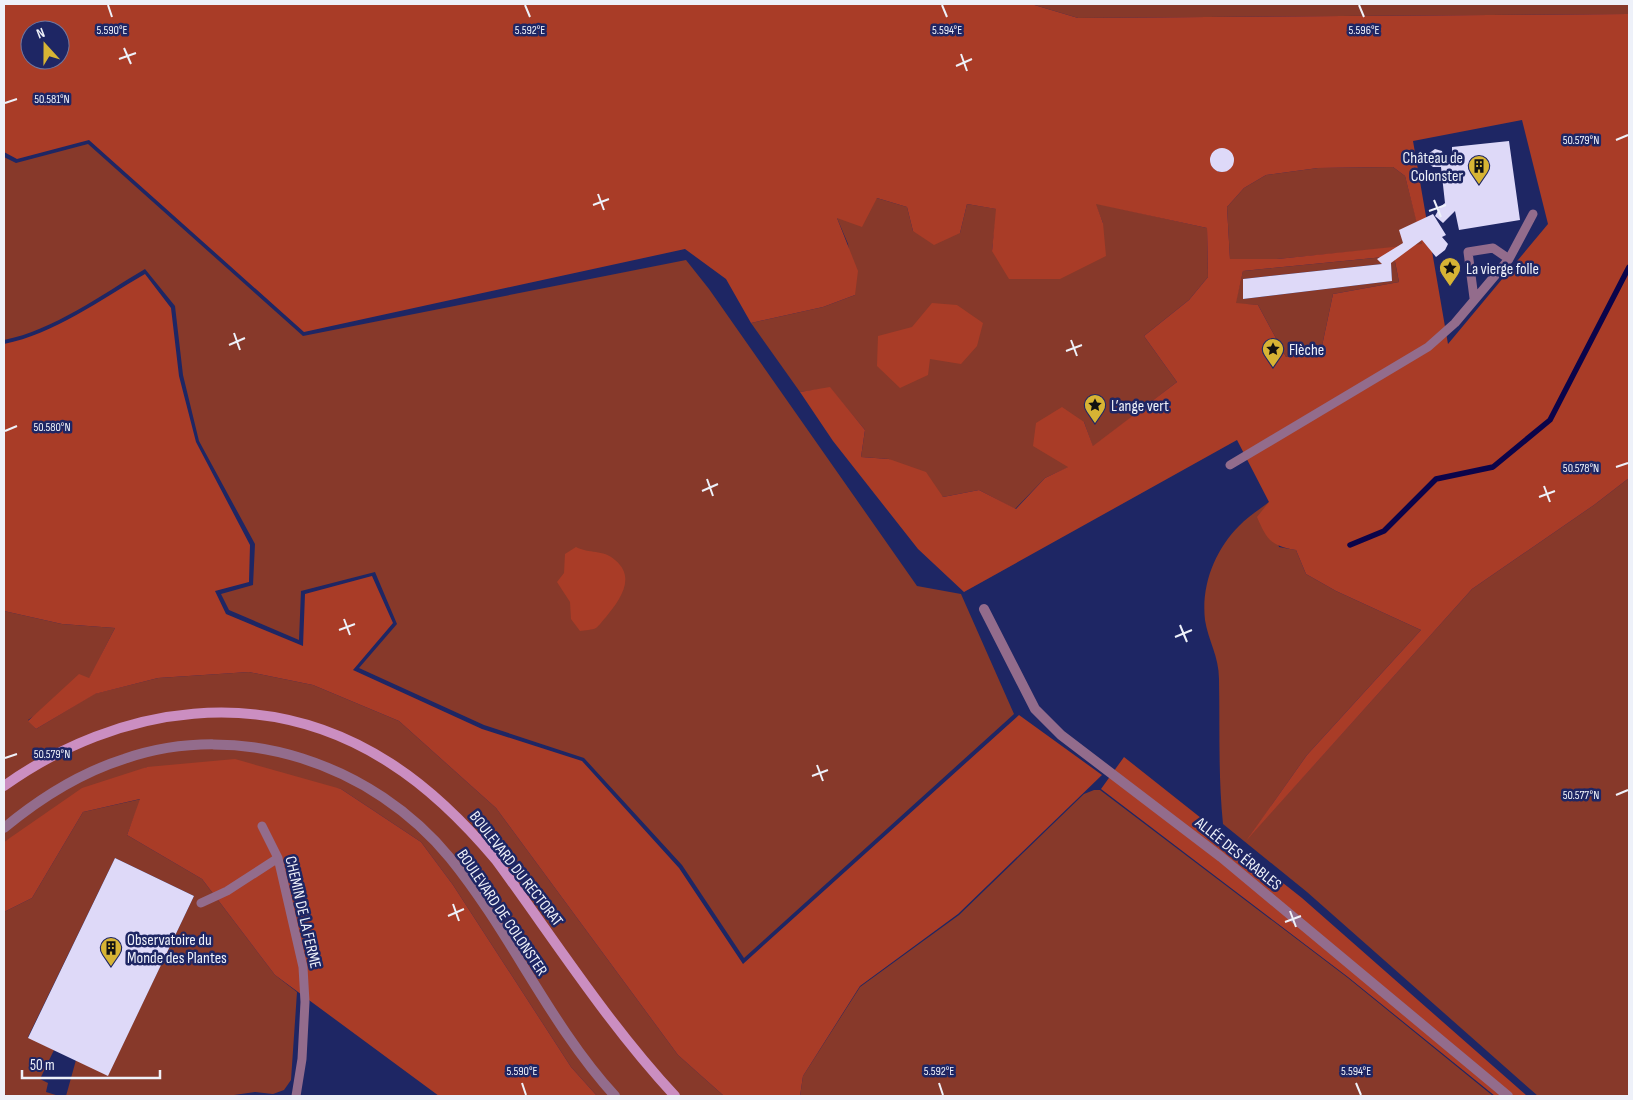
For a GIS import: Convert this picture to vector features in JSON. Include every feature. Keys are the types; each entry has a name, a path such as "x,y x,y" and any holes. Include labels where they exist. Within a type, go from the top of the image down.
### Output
{"main road":[{"name":"BOULEVARD DU RECTORAT","path":"4,786 36,764 68,747 134,723 172,715 215,712 277,718 320,729 356,744 389,762 415,780 456,815 476,836 496,860 648,1068 675,1096"}],"street":[{"name":"ALLÉE DES ÉRABLES","path":"984,609 1035,709 1061,735 1221,857 1508,1096"},
{"name":"BOULEVARD DE COLONSTER","path":"4,828 42,800 104,766 125,758 183,746 248,746 282,752 340,772 398,807 448,856 495,922 578,1050 615,1096"}],"lane":[{"path":"1230,465 1428,347 1455,323 1474,298 1509,259 1533,214"},
{"path":"1474,298 1468,252 1493,248 1509,259"},
{"name":"CHEMIN DE LA FERME","path":"262,826 278,858 303,967 302,1059 296,1096"},
{"path":"200,903 227,891 278,858"}],"shaded area":[{"path":"4,4 1031,4 1078,18 1629,14 1629,478 1594,505 1472,589 1246,841 1307,755 1421,630 1336,591 1306,574 1296,550 1271,541 1257,517 1269,502 1237,440 964,592 918,549 833,441 800,392 830,387 865,430 861,457 889,459 926,472 943,497 979,490 1016,509 1045,478 1068,467 1033,446 1036,423 1062,407 1084,422 1093,446 1177,382 1144,336 1189,300 1208,277 1207,228 1096,204 1103,223 1106,256 1060,279 1009,279 992,251 996,209 967,204 960,233 934,245 913,231 907,207 877,198 862,227 837,218 858,271 855,295 823,307 751,323 726,279 685,249 304,332 89,140 17,159 4,152","holes":["1522,120 1548,224 1448,344 1413,141","1217,149 1225,149 1233,156 1233,164 1227,170 1219,172 1212,167 1211,155","1393,167 1405,176 1422,244 1277,259 1230,259 1227,207 1244,188 1266,175 1318,168","1394,256 1399,282 1333,294 1322,346 1286,357 1258,305 1236,303 1243,271"]},
{"path":"1031,4 1629,4 1629,14 1078,18"},
{"path":"88,144 303,336 686,260 709,289 917,586 961,594 1014,714 744,958 682,865 584,758 484,725 359,668 397,624 375,572 301,591 299,640 229,610 221,594 253,585 255,544 199,441 183,375 175,306 145,269 59,320 23,335 4,340 4,157 16,163"},
{"path":"1393,167 1405,176 1423,245 1277,259 1230,260 1227,207 1244,188 1266,175 1318,168"},
{"path":"877,198 907,207 913,231 960,233 967,204 997,209 992,251 1103,223 1095,203 1207,228 1208,277 1189,300 1144,336 1177,382 1093,447 1084,422 1069,467 1045,478 1015,509 979,490 943,497 889,459 861,457 865,430 830,388 800,392 751,323 823,307 855,295 848,244 837,218"},
{"path":"1394,256 1399,282 1333,294 1322,346 1286,357 1258,305 1235,304 1243,271","holes":["1391,263 1392,281 1243,299 1243,279"]},
{"path":"145,274 171,308 179,376 196,442 250,545 249,582 215,591 226,614 303,646 305,594 372,576 393,623 353,670 482,729 582,761 679,868 743,964 1019,715 1102,775 958,914 860,986 803,1076 800,1096 724,1096 678,1055 496,808 399,721 313,685 249,672 158,678 95,694 36,729 28,721 79,674 89,678 115,628 62,624 4,611 4,344 23,339 59,324"},
{"path":"932,303 957,305 983,323 977,346 961,364 930,359 928,375 900,388 877,366 878,336 912,327"},
{"path":"1629,478 1629,1096 1538,1096 1307,892 1223,824 1220,770 1219,671 1205,620 1205,594 1217,557 1230,535 1269,502 1279,547 1296,550 1306,574 1336,591 1421,630 1307,755 1250,836 1472,589 1594,505"},
{"path":"576,547 606,554 615,560 625,574 624,589 611,611 596,628 580,631 571,619 570,602 557,582 564,573 565,554"},
{"path":"4,611 62,624 115,628 89,679 28,720 36,729 94,694 158,678 249,672 313,685 399,721 496,808 678,1055 724,1096 597,1096 571,1067 453,885 421,842 341,789 147,767 4,842"},
{"path":"1124,757 1302,898 1527,1096 1495,1096 1348,977 1101,789"},
{"path":"235,759 341,789 421,842 453,885 571,1067 597,1096 439,1096 275,975 202,879 127,835 140,799 83,812 32,898 4,912 4,842 82,788 147,767"},
{"path":"1100,790 1348,978 1493,1096 800,1096 803,1076 860,987 959,915 1084,794"},
{"path":"141,799 127,835 202,879 275,975 297,992 291,1080 284,1090 273,1094 255,1092 227,1096 66,1096 76,1060 108,1075 194,896 115,858 28,1037 54,1050 40,1079 48,1083 46,1092 59,1096 8,1096 4,1094 4,912 32,898 83,812"}],"building":[{"name":"Château de Colonster","path":"1509,141 1520,220 1459,230 1455,211 1443,223 1435,216 1440,207 1445,203 1441,167 1433,167 1428,163 1428,154 1435,149 1442,151 1443,156 1452,155 1452,147"},
{"path":"1222,148 1230,152 1234,160 1230,168 1222,172 1214,168 1210,160 1214,152"},
{"path":"1433,214 1446,235 1442,237 1448,244 1445,250 1436,257 1422,240 1391,263 1392,281 1243,299 1243,279 1382,264 1377,259 1403,243 1399,230"},
{"name":"Observatoire du Monde des Plantes","path":"115,858 194,896 108,1076 28,1038"}],"waterway":[{"path":"1350,545 1384,531 1436,479 1493,467 1550,420 1629,267"}],"place":[{"name":"Château de Colonster","path":"1479,185"},
{"name":"La vierge folle","path":"1450,287"},
{"name":"Flèche","path":"1273,368"},
{"name":"L’ange vert","path":"1095,424"},
{"name":"Observatoire du Monde des Plantes","path":"111,967"}]}
